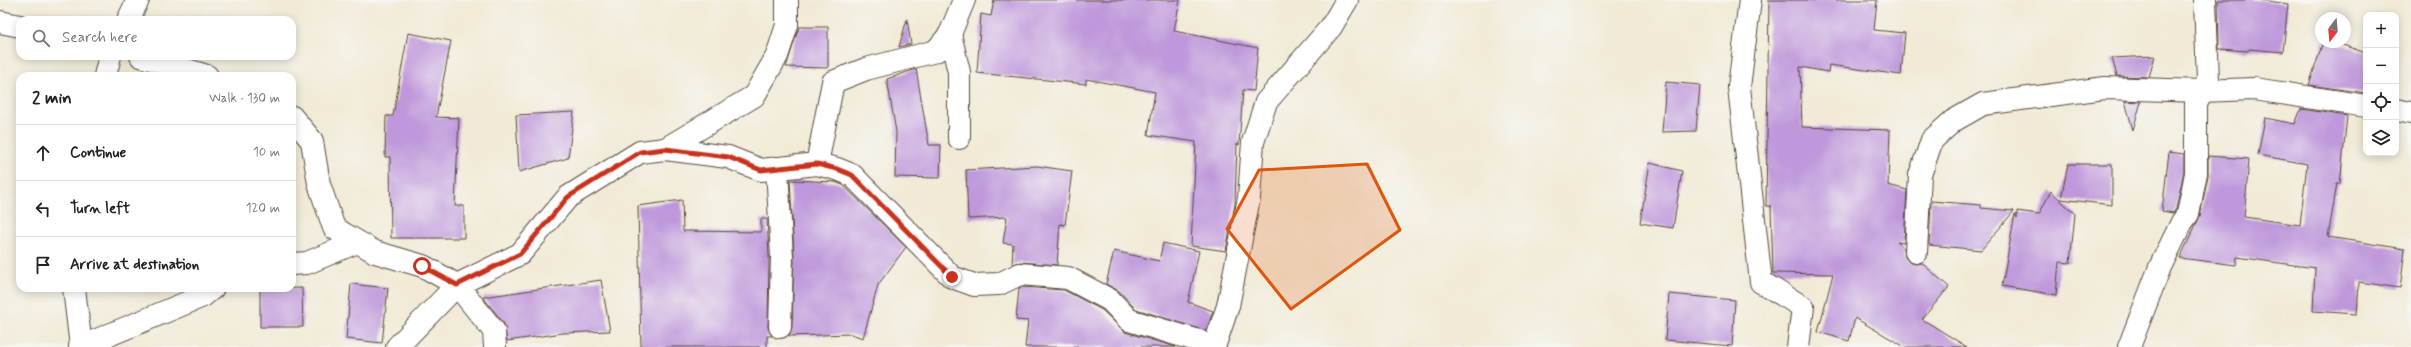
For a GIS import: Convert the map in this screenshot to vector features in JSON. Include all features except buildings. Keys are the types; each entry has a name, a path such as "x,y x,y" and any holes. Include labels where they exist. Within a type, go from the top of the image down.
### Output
{"street":[{"path":"130,16 138,0"},
{"path":"665,149 754,96 778,56 787,25 787,0"},
{"path":"817,164 833,82 866,69 936,51 950,34 964,0"},
{"path":"1214,347 1228,306 1249,198 1253,142 1266,102 1331,27 1347,0"},
{"path":"1750,0 1739,87 1761,282 1804,307 1798,347"},
{"path":"2129,347 2160,267 2182,222 2188,214 2196,173 2196,103 2208,80 2209,69 2205,0"},
{"path":"0,22 16,25"},
{"path":"950,34 959,72 959,138"},
{"path":"106,72 109,60"},
{"path":"154,60 194,72"},
{"path":"1916,252 1920,175 1932,140 1953,121 1983,104 2105,88 2201,91 2254,89 2363,106"},
{"path":"2399,111 2411,113"},
{"path":"296,122 312,140 318,184 334,228 375,252 422,266 457,285 494,331 495,347"},
{"path":"397,347 457,285 520,254 568,197 640,152 665,149 728,157 761,170 817,164 837,169 852,175 952,277 974,285 998,284 1020,274 1068,278 1110,300 1129,320 1199,341 1202,347"},
{"path":"777,168 782,256 780,327"},
{"path":"296,264 307,263 356,242"},
{"path":"74,292 81,347 203,296 208,292"}],"highlighted area":[{"path":"1367,164 1400,230 1291,309 1227,229 1259,170"}],"route":[{"path":"422,266 457,285 520,254 568,197 618,164 640,152 665,149 728,157 761,170 817,164 837,169 852,175 952,277"}]}
